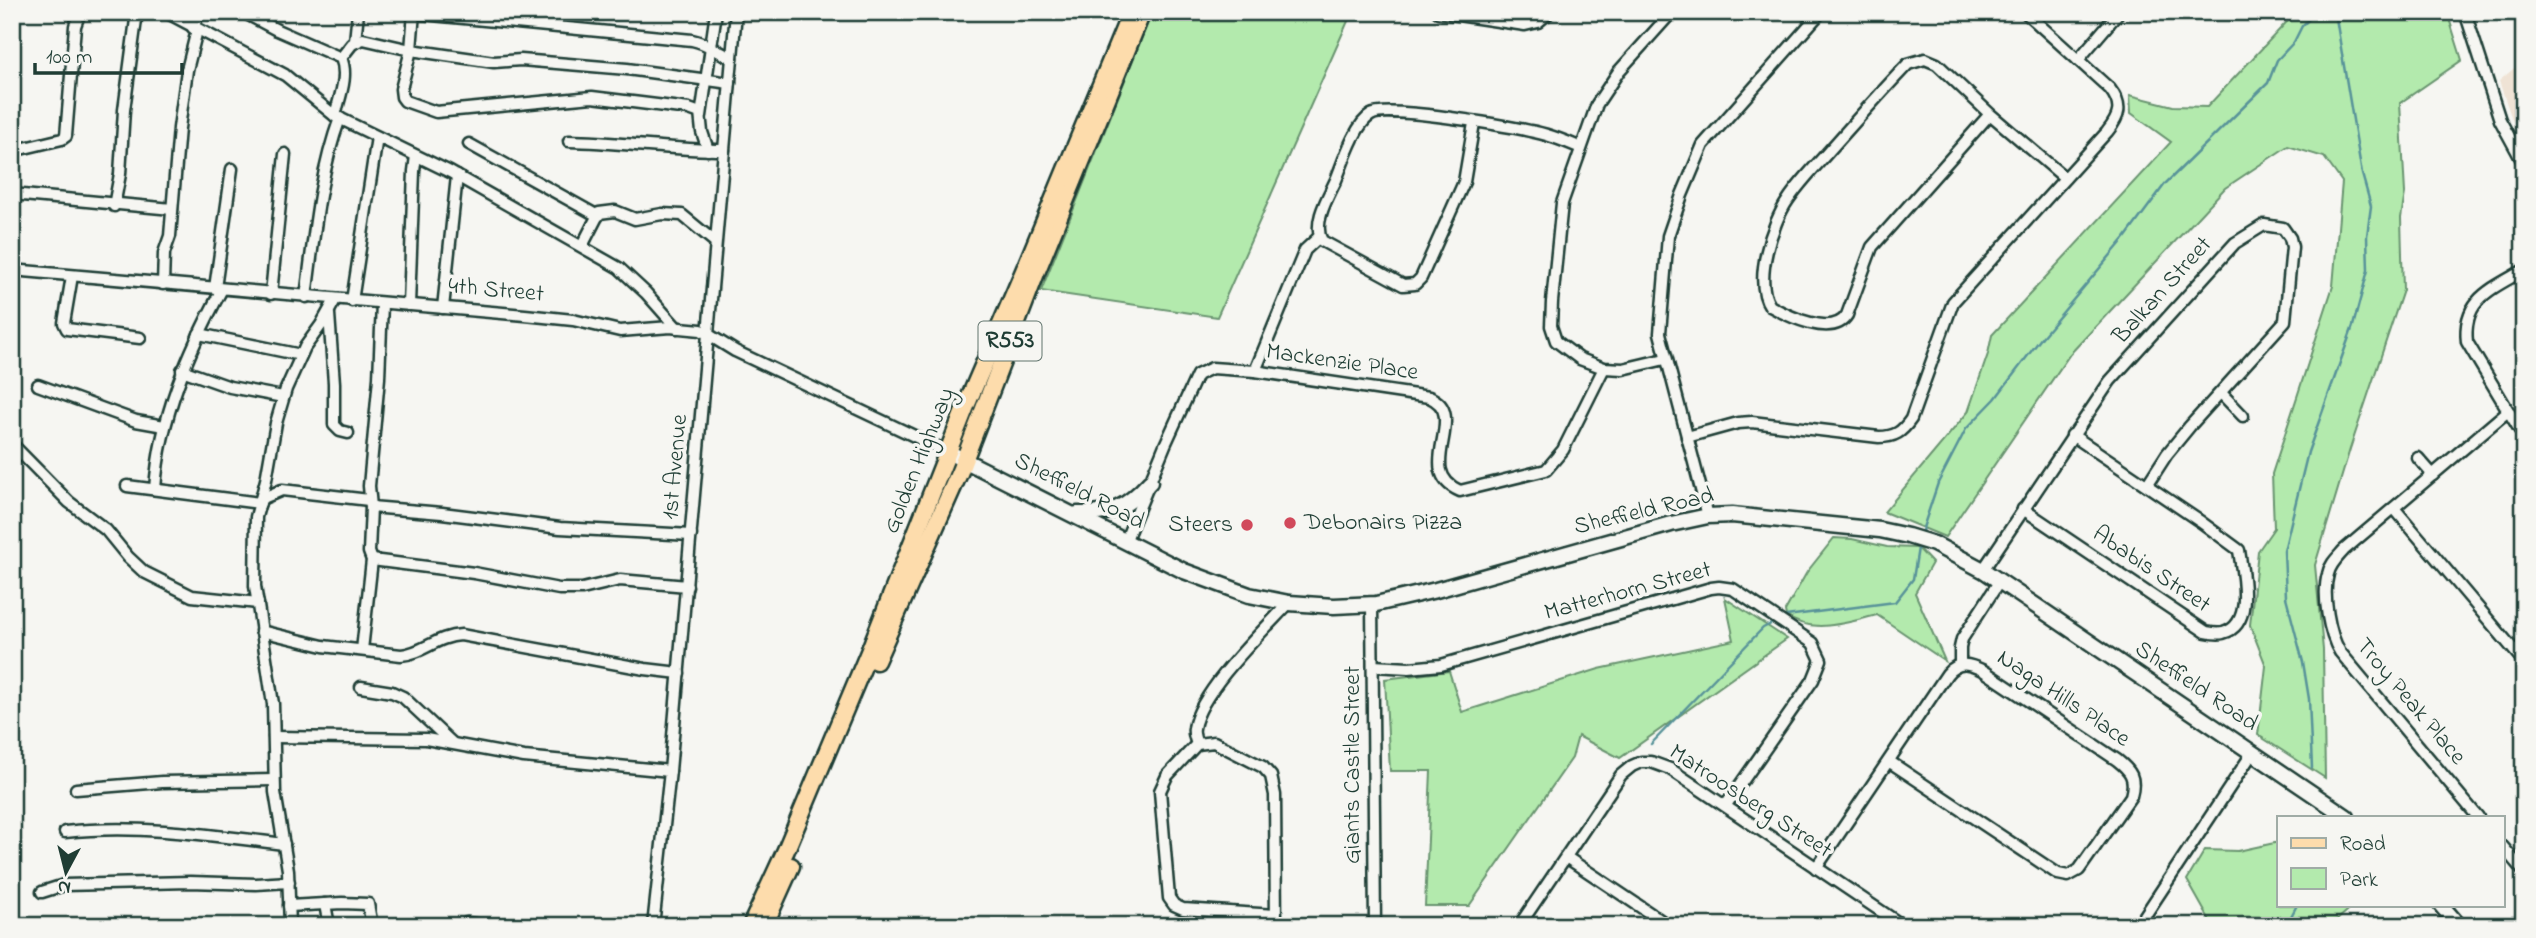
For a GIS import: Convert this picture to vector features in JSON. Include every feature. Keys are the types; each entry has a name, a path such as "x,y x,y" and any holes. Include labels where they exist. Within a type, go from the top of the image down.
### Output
{"main road":[{"name":"Golden Highway","path":"751,926 869,652 948,452 1131,12"},
{"name":"Golden Highway","path":"764,926 964,459 1142,12"}],"street":[{"path":"12,150 66,136 75,26 80,12"},
{"path":"114,205 120,174 124,110 137,12"},
{"path":"166,12 285,75 337,117 457,176 619,268 677,328"},
{"path":"163,284 164,253 170,236 176,154 187,70 199,12"},
{"path":"243,12 341,58 344,68 337,117 321,191 306,297"},
{"path":"355,41 358,12"},
{"path":"400,12 658,36 707,43 719,53 732,58"},
{"path":"708,150 702,132 701,116 716,12"},
{"name":"1st Avenue","path":"653,926 687,586 736,12"},
{"path":"1438,12 1525,25 1538,22 1550,12"},
{"path":"1665,359 1623,369 1604,368 1580,359 1561,346 1556,341 1551,326 1560,210 1597,103 1607,87 1672,12"},
{"path":"1708,516 1660,333 1668,236 1698,154 1718,126 1817,16 1804,12"},
{"path":"1687,437 1738,423 1752,422 1890,437 1897,435 1911,419 1954,302 2107,132 2119,114 2118,100 2110,89 2025,12"},
{"path":"2078,60 2119,12"},
{"path":"2465,12 2500,120 2524,164"},
{"path":"414,13 411,50 401,89 405,101 436,112 592,97 690,109 698,111 701,116"},
{"path":"341,58 355,41 363,38 411,50 494,62 510,60 554,63 730,83"},
{"path":"1990,114 1872,247 1847,315 1841,322 1825,326 1770,306 1762,288 1770,241 1784,206 1805,177 1908,64 1926,59 1937,64 2065,178"},
{"path":"1320,237 1319,223 1326,202 1360,126 1370,115 1383,111 1532,131 1581,148"},
{"path":"1320,237 1383,276 1402,285 1415,284 1464,182 1474,123"},
{"path":"352,301 377,137"},
{"path":"569,141 615,142 680,150 724,150"},
{"path":"470,145 598,216"},
{"path":"271,294 285,154"},
{"path":"409,305 416,156"},
{"path":"155,489 156,465 164,426 182,370 218,289 232,169"},
{"path":"443,308 457,176"},
{"path":"12,194 172,209"},
{"path":"582,246 603,211 635,219 662,214 682,215 715,242"},
{"name":"Balkan Street","path":"1983,570 2110,381 2235,243 2264,225 2277,225 2287,233 2292,247 2285,321 2167,454 2147,485"},
{"path":"1255,371 1305,250 1320,237"},
{"name":"4th Street","path":"12,270 573,320 620,331 677,328 701,330 735,351 948,452"},
{"path":"2524,270 2475,301 2466,325 2467,342 2524,437"},
{"path":"72,275 64,323 66,329 140,338"},
{"path":"290,926 289,882 274,780 273,704 261,631 254,559 256,517 283,397 301,355 335,300"},
{"path":"362,650 372,561 369,544 370,503 382,303"},
{"path":"329,312 334,425 336,429 348,433"},
{"path":"199,334 301,355"},
{"name":"Mackenzie Place","path":"1125,542 1197,375 1212,368 1255,371 1437,400 1442,404 1446,416 1439,466 1441,474 1450,487 1460,491 1546,470 1563,450 1604,368"},
{"path":"182,370 230,387 283,397"},
{"path":"38,384 136,421 164,426"},
{"path":"2221,393 2243,416"},
{"name":"Troy Peak Place","path":"2477,816 2340,652 2331,636 2326,593 2329,570 2344,550 2508,411"},
{"name":"Ababis Street","path":"2023,509 2206,632 2222,634 2241,618 2243,603 2239,550 2072,435"},
{"path":"12,444 69,502 106,530 144,572 192,596 258,603"},
{"name":"Sheffield Road","path":"948,452 1184,570 1231,590 1289,603 1334,606 1372,604 1436,590 1708,516 1764,517 1880,530 1909,536 1934,544 1983,570 2346,816"},
{"path":"2418,458 2433,475"},
{"path":"1072,513 1111,512 1130,501 1150,482"},
{"path":"127,486 261,501 282,490 560,528 691,535"},
{"path":"2394,509 2524,662"},
{"path":"372,561 474,573 559,589 582,589 620,580 687,586"},
{"path":"1960,664 1962,639 1999,582"},
{"name":"Matterhorn Street","path":"1373,666 1409,668 1441,665 1712,588 1733,589 1813,643 1821,660 1813,680 1726,805"},
{"path":"1197,744 1194,730 1203,705 1229,670 1289,603"},
{"name":"Giants Castle Street","path":"1372,604 1375,926"},
{"path":"261,631 294,640 407,654 439,639 461,635 679,673"},
{"name":"Naga Hills Place","path":"1816,868 1947,674 1960,664 1970,664 1984,671 2117,760 2133,776 2131,796 2079,870 2068,876 2058,874 1890,762"},
{"path":"361,687 392,692 403,697 453,743"},
{"path":"275,737 426,739 524,757 670,771"},
{"path":"1214,743 1257,763 1271,776 1275,795 1275,920 1183,909 1174,905 1169,898 1160,791 1167,776 1197,744 1214,743"},
{"path":"2138,926 2253,752"},
{"name":"Matroosberg Street","path":"1518,926 1621,775 1641,762 1651,762 1670,769 1816,868 1888,922 1903,926"},
{"path":"76,789 162,782 274,780"},
{"path":"65,832 94,828 162,831 284,844"},
{"path":"2504,848 2524,872"},
{"path":"1566,856 1669,926"},
{"path":"42,892 64,885 190,881 256,884 289,882"},
{"path":"325,904 329,926"},
{"path":"289,906 368,904 372,926"},
{"path":"2442,906 2459,926"},
{"path":"464,926 467,923 490,926"}],"shaded area":[{"path":"2524,60 2524,140 2513,122 2499,81"}],"green space":[{"path":"1152,12 1352,12 1217,317 1041,291"},
{"path":"2296,12 2447,12 2462,60 2400,103 2405,193 2401,218 2403,290 2315,565 2323,650 2325,778 2258,735 2266,666 2250,625 2258,551 2274,528 2272,474 2333,286 2342,182 2324,157 2288,146 2225,188 2070,354 1945,537 1884,512 1968,412 1992,335 2171,142 2131,113 2130,95 2173,106 2207,107"},
{"path":"1834,538 1887,547 1918,548 1932,563 1915,593 1945,661 1877,615 1819,626 1796,622 1786,616 1785,611 1807,572"},
{"path":"1725,598 1787,639 1620,758 1578,736 1572,758 1469,906 1425,906 1431,771 1390,771 1385,679 1449,671 1462,712 1599,669 1734,640"},
{"path":"2277,842 2277,906 2353,906 2330,926 2213,926 2187,880 2205,850 2238,851"}],"waterway":[{"path":"1922,531 1938,483 1966,429 1995,399 2042,337 2125,238 2165,184 2268,83 2277,60 2316,12"},
{"path":"2312,768 2309,699 2303,662 2286,597 2284,551 2308,452 2353,326 2368,270 2367,236 2371,206 2362,174 2335,12"},
{"path":"1786,616 1895,602 1913,579 1918,548"},
{"path":"1651,744 1763,628 1775,622"},
{"path":"2286,926 2296,906"}],"place":[{"name":"Debonairs Pizza","path":"1290,523"},
{"name":"Steers","path":"1247,525"}]}
